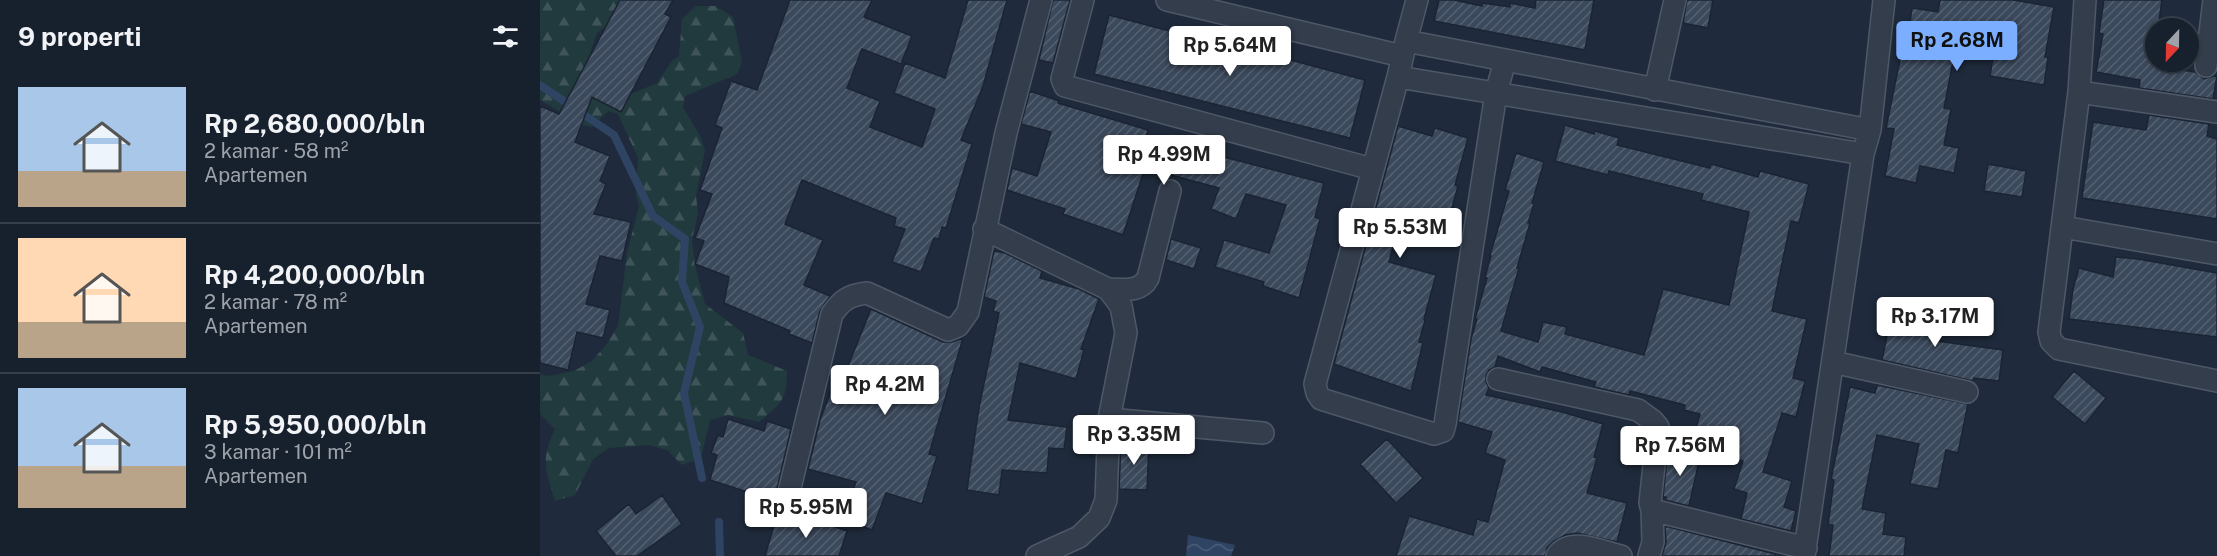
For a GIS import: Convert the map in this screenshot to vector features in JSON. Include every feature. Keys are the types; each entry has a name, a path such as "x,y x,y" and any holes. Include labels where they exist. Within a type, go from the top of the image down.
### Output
{"street":[{"path":"784,513 832,314 843,300 855,294 867,292 948,330 958,326 968,312 1006,133 1041,0"},
{"path":"1083,0 1062,79 1065,86 1372,169"},
{"path":"1167,0 1209,5 1404,48 1505,61 1870,130"},
{"path":"1417,0 1315,384 1321,399 1434,434 1443,431 1496,93 1505,61"},
{"path":"1655,90 1675,0"},
{"path":"1652,510 1805,552 1863,154 1870,130 1884,0"},
{"path":"2085,0 2079,92 2049,332 2050,341 2059,349 2217,381"},
{"path":"2206,66 2214,0"},
{"path":"1398,77 1863,154"},
{"path":"2079,92 2217,112"},
{"path":"1693,126 1696,97"},
{"path":"984,229 1108,289 1134,290 1144,286 1148,278 1170,191"},
{"path":"2063,227 2217,254"},
{"path":"1037,556 1080,537 1099,518 1106,500 1109,419 1126,333 1121,306 1108,289"},
{"path":"1833,362 1967,392"},
{"path":"1498,379 1638,410 1653,421 1658,427 1650,496 1653,542 1649,556"},
{"path":"1109,419 1263,433"},
{"path":"1557,556 1560,551 1573,545 1621,556"}],"green space":[{"path":"540,0 628,0 623,13 597,33 590,53 594,64 631,94 657,83 672,61 679,56 682,19 696,6 716,6 733,17 742,62 737,74 685,96 683,107 700,136 705,150 696,196 698,213 692,240 695,265 705,304 743,333 748,355 787,371 786,389 781,401 759,422 728,415 710,420 701,458 682,465 667,450 649,445 609,448 593,459 575,495 555,501 549,481 546,457 555,429 540,414 540,374 549,376 574,371 592,361 607,344 618,326 627,253 639,206 636,195 638,158 618,114 608,111 592,127 583,125 540,100"}],"water":[{"path":"1188,535 1235,545 1231,556 1186,556"}],"building":[{"path":"620,0 673,0 665,14 671,17 621,112 592,97 575,142 610,156 600,181 606,184 594,214 631,222 622,261 600,256 586,304 610,310 603,338 577,332 568,370 540,363 540,106 559,114"},
{"path":"790,0 872,0 864,17 912,36 901,64 862,49 847,88 880,101 870,127 922,147 935,109 894,93 905,63 945,78 968,0 1007,0 983,86 961,140 972,144 946,228 942,227 939,239 934,238 921,272 892,262 905,229 894,226 896,218 802,180 785,224 823,240 804,285 830,296 820,311 812,343 789,334 790,331 724,303 729,277 695,264 704,241 695,238 712,194 700,190 722,128 715,125 731,81 757,90"},
{"path":"1053,0 1070,0 1053,63 1039,60"},
{"path":"1439,0 1454,0 1482,6 1482,3 1510,7 1510,3 1535,8 1536,0 1594,0 1585,50 1434,21"},
{"path":"1687,0 1713,0 1708,28 1683,23"},
{"path":"1940,0 2013,0 2054,7 2045,57 2048,57 2044,85 1990,76 1993,57 1955,51 1944,108 1951,109 1944,145 1959,148 1954,173 1920,166 1916,183 1885,176 1894,129 1886,128 1902,50 1906,51 1912,8 1938,12"},
{"path":"2104,0 2162,0 2159,18 2145,18 2145,72 2195,72 2204,79 2217,75 2213,99 2139,88 2140,80 2096,72 2103,34 2099,33"},
{"path":"1109,15 1365,80 1350,138 1094,74"},
{"path":"1030,91 1059,101 1058,103 1148,130 1146,137 1324,183 1315,217 1320,219 1299,298 1263,286 1264,282 1215,267 1224,240 1269,253 1286,205 1246,194 1236,219 1211,209 1219,188 1145,168 1123,235 1063,214 1065,209 1007,190 1012,168 1037,176 1051,132 1021,124"},
{"path":"2149,115 2209,124 2207,136 2217,139 2217,219 2082,198 2093,122 2146,130"},
{"path":"1565,125 1594,134 1595,131 1619,138 1617,145 1710,168 1711,164 1758,177 1760,171 1809,184 1799,223 1791,221 1772,311 1807,319 1793,378 1805,381 1796,417 1782,413 1763,472 1792,481 1784,507 1796,511 1791,531 1741,519 1747,493 1734,489 1743,461 1691,445 1700,414 1684,410 1685,405 1630,391 1629,395 1594,387 1596,382 1542,367 1540,372 1498,356 1495,367 1489,370 1486,376 1489,388 1486,395 1603,424 1594,457 1597,458 1587,493 1627,503 1617,542 1577,533 1565,535 1554,541 1547,548 1545,556 1396,556 1409,516 1473,535 1477,519 1488,522 1505,460 1485,453 1492,432 1458,422 1471,339 1477,319 1475,319 1487,278 1485,277 1490,255 1509,191 1505,190 1516,153 1544,162 1532,203 1534,204 1517,268 1519,268 1501,331 1538,342 1543,322 1567,327 1565,334 1644,355 1663,289 1729,305 1749,212 1701,200 1703,194 1609,171 1608,175 1555,161"},
{"path":"1398,126 1432,136 1435,128 1468,138 1445,233 1400,220 1389,262 1436,275 1419,342 1423,343 1411,391 1334,364"},
{"path":"1988,164 2026,171 2022,197 1984,191"},
{"path":"1171,239 1201,248 1194,269 1166,260"},
{"path":"994,251 1005,253 1042,271 1040,278 1079,289 1099,299 1081,349 1084,350 1076,379 1020,363 1008,420 1067,427 1064,449 1049,448 1047,473 1002,470 999,495 967,490 979,407 999,313 993,311 996,301 984,297"},
{"path":"2116,257 2217,273 2217,337 2069,319 2073,289 2079,268 2113,277"},
{"path":"1887,303 1936,317 1930,340 2003,350 1999,381 1974,378 1973,381 1882,360 1889,326 1881,324"},
{"path":"871,309 943,342 963,338 929,454 937,456 922,504 886,493 872,530 843,519 856,482 808,469 820,420 835,381 841,383"},
{"path":"2074,371 2106,398 2085,424 2052,397"},
{"path":"1877,385 1968,404 1958,453 1946,450 1938,489 1910,484 1919,444 1877,435 1862,509 1886,513 1883,534 1906,537 1904,556 1829,556 1833,525 1828,525 1834,480 1831,479 1850,387 1875,393"},
{"path":"728,419 764,431 767,421 791,429 772,510 774,524 751,517 757,495 710,480 717,455 711,453 718,435 723,437"},
{"path":"1387,439 1423,478 1396,503 1360,464"},
{"path":"1121,442 1149,443 1147,490 1119,489"},
{"path":"1668,449 1700,457 1689,506 1665,500 1666,497 1663,497"},
{"path":"662,495 682,524 637,556 616,556 596,531 629,504 636,514"},
{"path":"797,513 847,531 839,556 765,556 775,522 788,525 794,521"},
{"path":"1665,526 1775,554 1775,556 1662,556 1666,542"}],"waterway":[{"path":"540,85 614,135 653,216 685,239 682,282 700,327 684,393 702,478"},
{"path":"719,522 720,556"}]}
